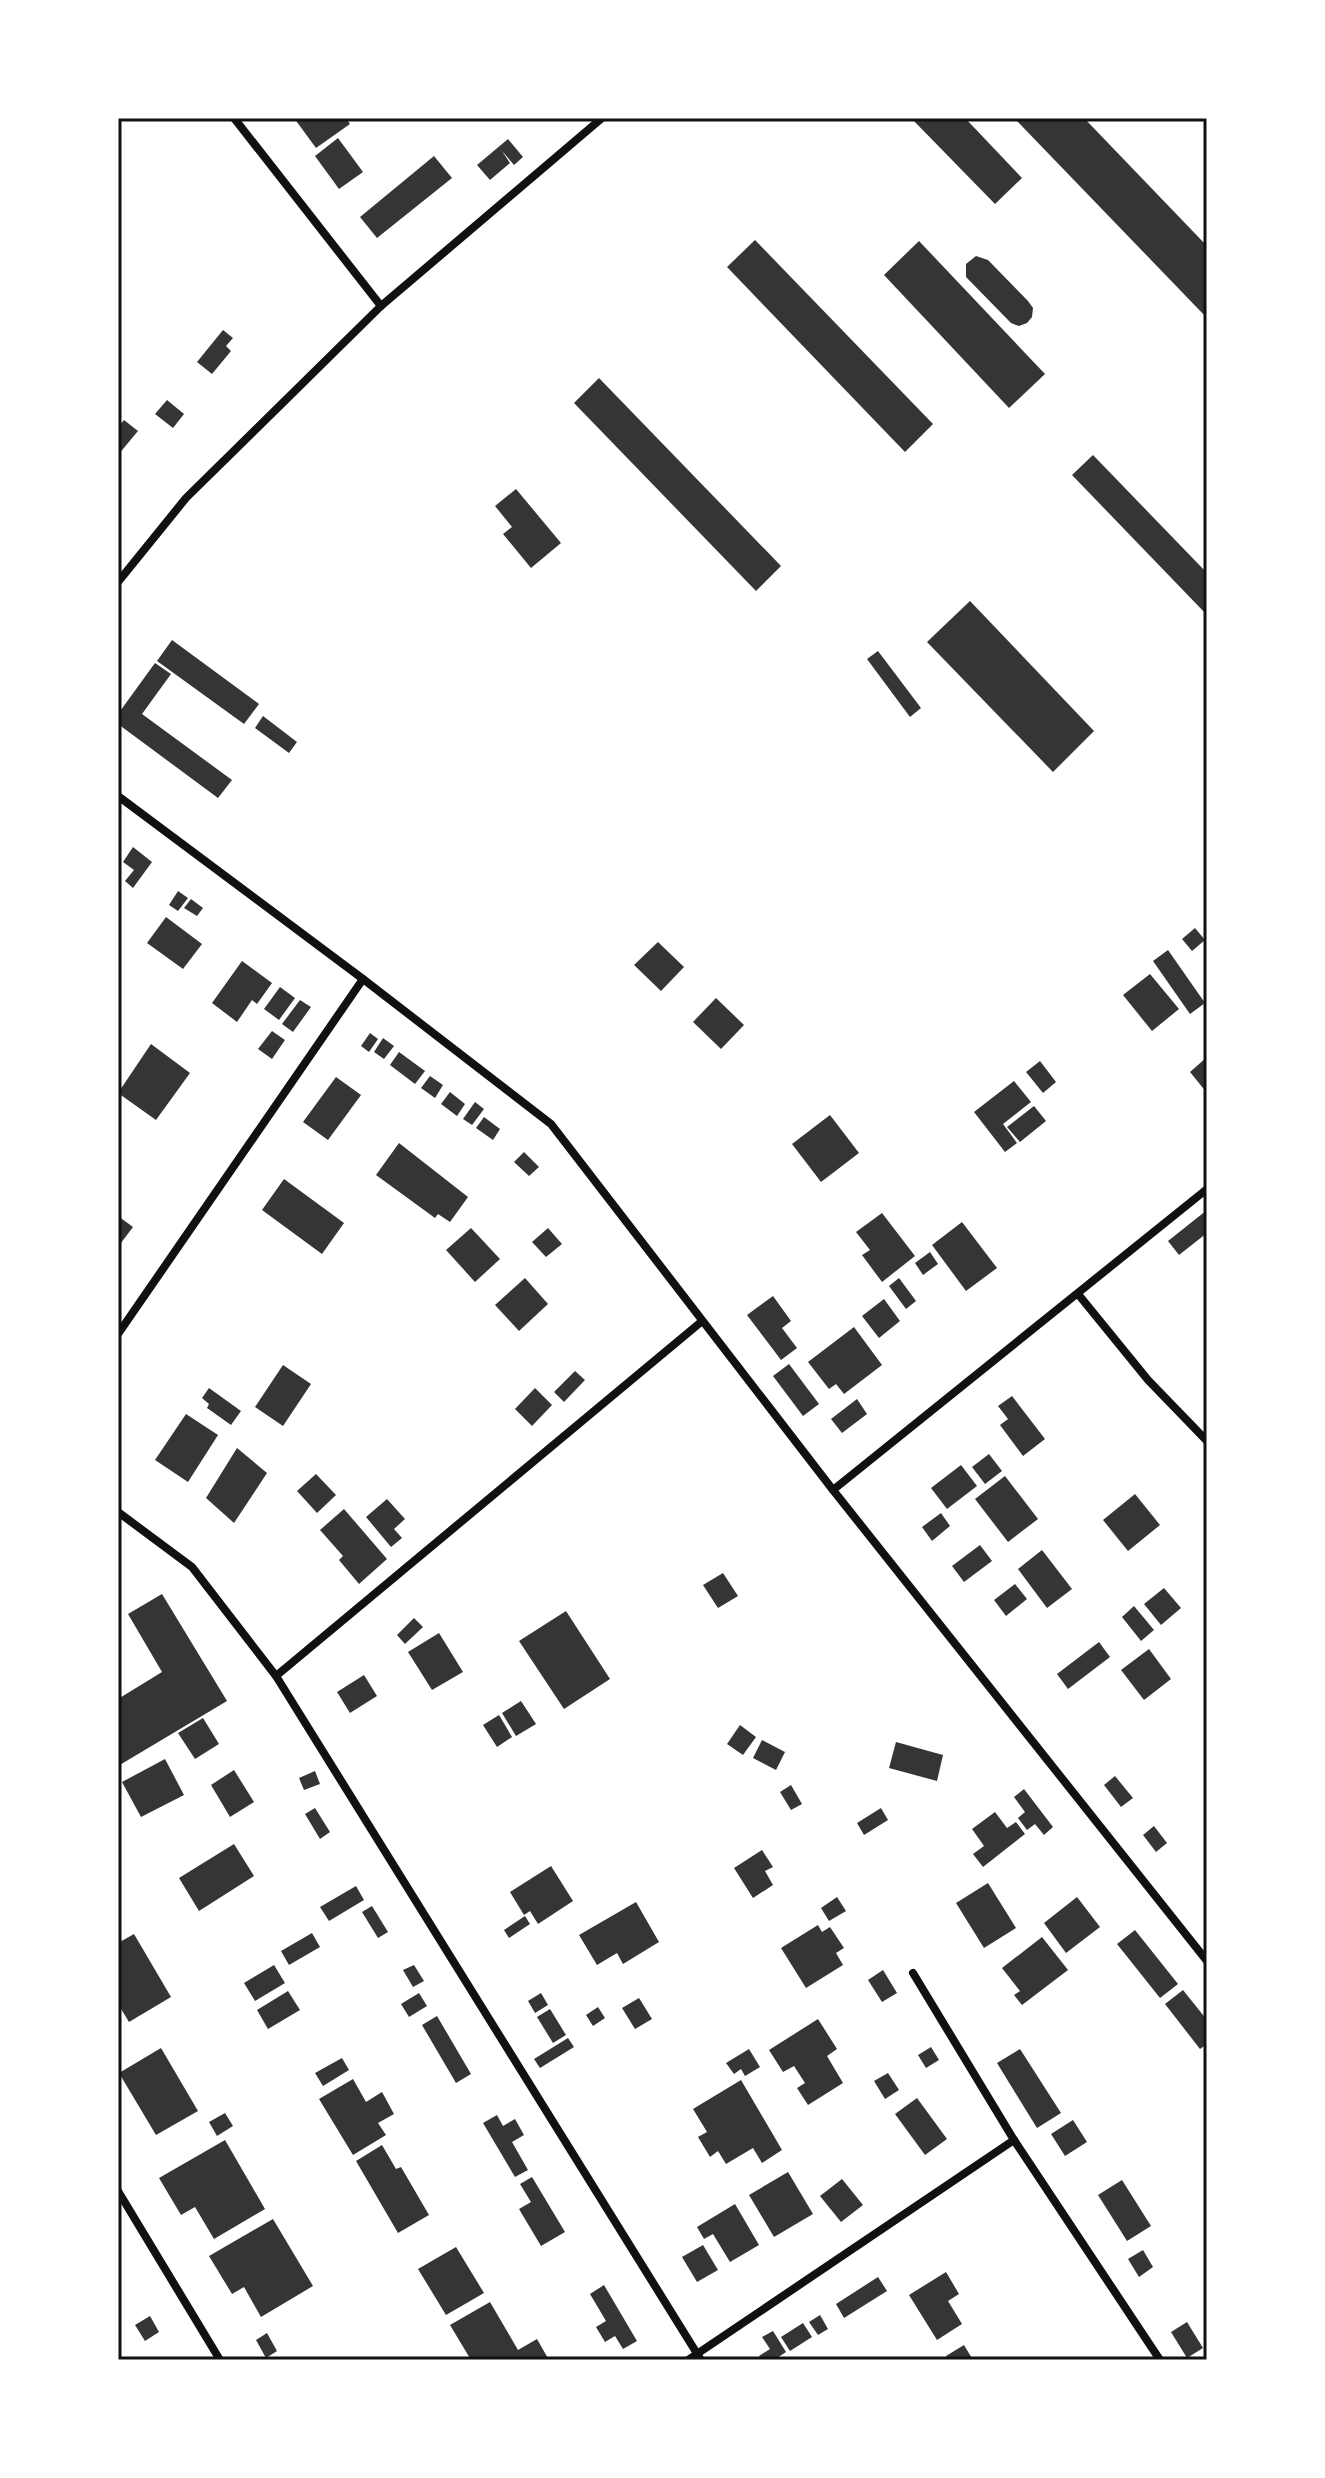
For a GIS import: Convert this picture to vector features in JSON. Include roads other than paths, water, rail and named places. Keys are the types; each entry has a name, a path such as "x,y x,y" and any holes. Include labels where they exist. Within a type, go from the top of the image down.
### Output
{"street":[{"path":"234,118 381,306"},
{"path":"118,582 186,498 381,306 602,118"},
{"path":"118,796 551,1124 701,1322 1207,1961"},
{"path":"118,1334 363,979"},
{"path":"833,1490 1207,1189"},
{"path":"1078,1294 1148,1380 1207,1441"},
{"path":"276,1676 701,1322"},
{"path":"118,1512 192,1567 276,1676 699,2357"},
{"path":"913,1973 1014,2140 1160,2360"},
{"path":"688,2360 699,2357 1014,2140"},
{"path":"118,2191 220,2360"}]}
